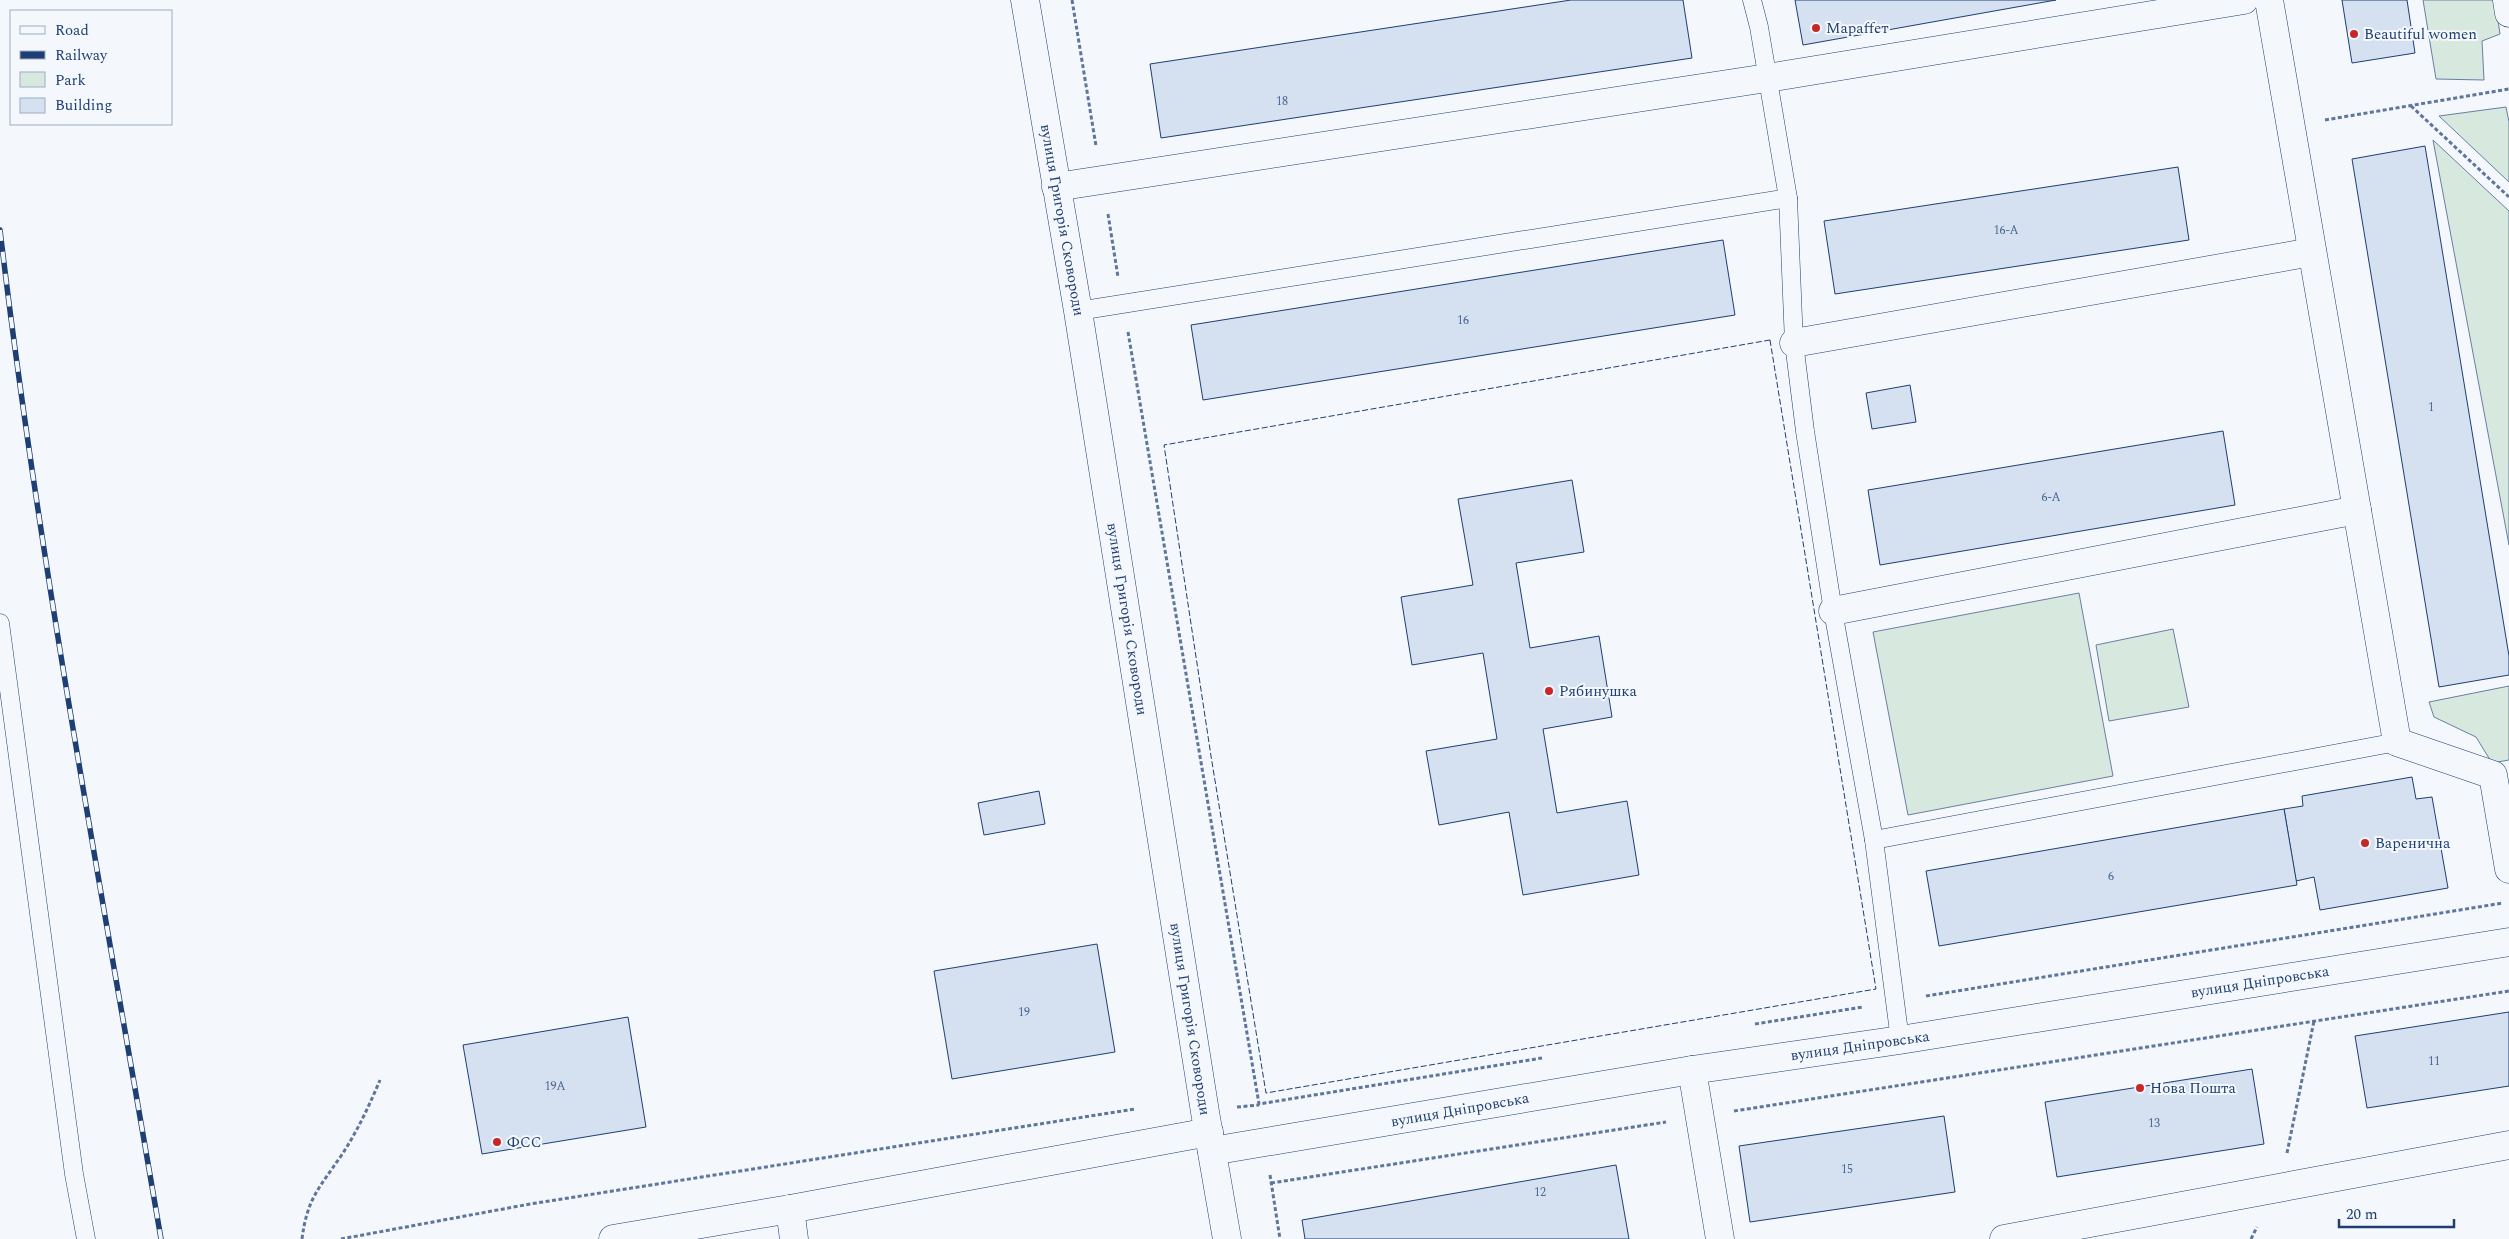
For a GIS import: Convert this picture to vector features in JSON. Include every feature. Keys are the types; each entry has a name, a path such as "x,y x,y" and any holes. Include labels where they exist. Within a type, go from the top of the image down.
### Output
{"street":[{"name":"вулиця Григорія Сковороди","path":"1025,0 1078,311 1227,1239"},
{"path":"1056,187 1767,78 2244,0"},
{"path":"2269,0 2397,742 2493,775 2509,869"},
{"path":"2507,0 2509,13"},
{"path":"1794,343 2312,252"},
{"path":"1833,611 2357,510"},
{"name":"вулиця Дніпровська","path":"614,1239 1210,1141 1900,1040 2509,942"},
{"path":"1692,1070 1720,1239"},
{"path":"2004,1239 2509,1145"},
{"path":"790,1209 794,1239"}],"lane":[{"path":"1752,0 1759,27 1788,198 1794,343 1805,431 1833,611 1874,840 1900,1040"},
{"path":"1078,311 1788,198"},
{"path":"0,623 37,910 74,1174 86,1239"},
{"path":"1874,840 2397,742"}],"path":[{"path":"1072,0 1259,1104"},
{"path":"2292,126 2509,89"},
{"path":"2411,106 2509,197"},
{"path":"1926,996 2509,902"},
{"path":"1271,1183 2509,991"},
{"path":"2251,1239 2280,1188 2314,1021"},
{"path":"302,1239 305,1219 312,1198 342,1155 366,1112 380,1080"},
{"path":"341,1239 530,1204 1129,1108 1139,1110"},
{"path":"1270,1174 1280,1239"}],"green space":[{"path":"2423,0 2495,0 2500,34 2482,41 2484,80 2436,79"},
{"path":"2506,107 2509,122 2509,182 2439,116"},
{"path":"2433,140 2509,211 2509,545"},
{"path":"2079,593 2113,776 1908,815 1873,632"},
{"path":"2173,629 2189,707 2109,721 2096,645"},
{"path":"2509,686 2509,760 2492,763 2476,737 2434,717 2429,702"}],"building":[{"path":"1571,0 1683,0 1692,58 1161,138 1150,64"},
{"path":"1795,0 2056,0 1803,45"},
{"path":"2342,0 2407,0 2415,53 2352,63"},
{"path":"2425,146 2509,656 2509,675 2439,687 2352,159"},
{"path":"2178,167 2189,240 1835,294 1824,221"},
{"path":"1723,240 1735,315 1203,400 1191,325"},
{"path":"1910,385 1916,422 1872,429 1866,393"},
{"path":"2223,431 2235,505 1880,565 1868,490"},
{"name":"Рябинушка","path":"1572,480 1584,552 1516,563 1530,648 1599,636 1612,717 1543,729 1557,813 1627,801 1639,875 1523,895 1509,812 1439,825 1426,751 1497,739 1483,653 1412,665 1401,597 1473,585 1458,499"},
{"name":"Варенична","path":"2412,777 2416,799 2432,797 2448,888 2320,910 2314,877 2296,881 2284,809 2303,806 2302,796"},
{"path":"1039,791 1045,824 984,835 978,803"},
{"path":"2284,809 2297,885 1939,946 1926,871"},
{"path":"1097,944 1115,1052 952,1079 934,971"},
{"path":"2509,1012 2509,1086 2367,1108 2355,1036"},
{"path":"628,1017 646,1127 482,1154 463,1045"},
{"path":"2252,1069 2264,1144 2057,1177 2045,1102"},
{"path":"1944,1116 1955,1192 1750,1222 1739,1146"},
{"path":"1616,1165 1629,1239 1305,1239 1302,1220"}],"railway":[{"path":"0,230 16,357 53,609 161,1239"}],"fence":[{"path":"1770,340 1876,989 1266,1093 1211,756 1164,445 1770,340"}],"place":[{"name":"Мараffет","path":"1816,28"},
{"name":"Beautiful women","path":"2354,34"},
{"name":"Рябинушка","path":"1549,691"},
{"name":"Варенична","path":"2365,843"},
{"name":"Нова Пошта","path":"2140,1088"},
{"name":"ФСС","path":"497,1142"}]}
